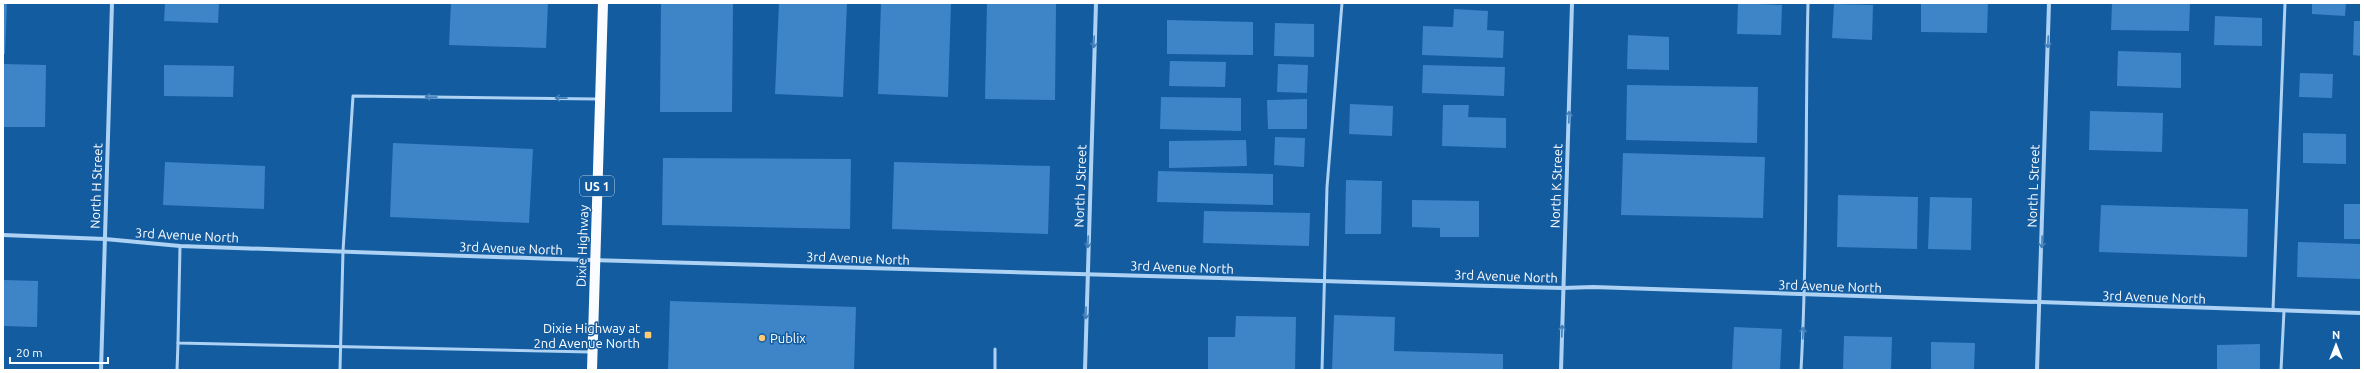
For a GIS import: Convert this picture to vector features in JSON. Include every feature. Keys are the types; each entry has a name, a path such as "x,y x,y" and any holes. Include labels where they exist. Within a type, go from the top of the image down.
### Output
{"main road":[{"name":"Dixie Highway","path":"592,370 603,3"}],"street":[{"name":"North H Street","path":"101,370 112,3"},
{"name":"North J Street","path":"1085,370 1096,3"},
{"name":"North K Street","path":"1561,370 1572,3"},
{"name":"North L Street","path":"2038,370 2049,3"},
{"name":"3rd Avenue North","path":"3,236 105,239 180,246 595,261 1563,288 1593,287 1805,296 2361,313"}],"lane":[{"path":"1322,370 1327,187 1342,3"},
{"path":"1801,370 1805,296 1805,136 1808,3"},
{"path":"2273,310 2285,3"},
{"path":"340,370 342,347 343,251 353,96 600,99"},
{"path":"177,370 180,246"},
{"path":"2280,370 2284,311"},
{"path":"178,343 592,352"},
{"path":"995,349 995,370"}],"building":[{"path":"3,3 7,3 5,54 3,54"},
{"path":"165,3 219,3 218,23 164,21"},
{"path":"451,3 548,3 546,48 449,45"},
{"path":"661,3 733,3 732,112 660,112"},
{"path":"779,3 847,3 843,97 775,94"},
{"path":"881,3 951,3 948,97 878,94"},
{"path":"987,3 1056,3 1055,100 985,99"},
{"path":"1738,3 1782,5 1781,35 1737,34"},
{"path":"1921,3 1988,3 1987,33 1921,32"},
{"path":"2112,3 2190,3 2189,31 2111,30"},
{"path":"2312,3 2346,3 2345,16 2312,14"},
{"path":"1834,4 1873,5 1872,40 1832,38"},
{"path":"1454,9 1488,11 1487,30 1504,31 1503,58 1422,55 1423,26 1453,27"},
{"path":"2215,16 2262,18 2262,46 2214,45"},
{"path":"1167,20 1253,22 1253,55 1167,54"},
{"path":"2354,21 2361,21 2361,56 2353,55"},
{"path":"1275,23 1314,24 1314,57 1274,56"},
{"path":"1628,35 1669,37 1669,70 1627,69"},
{"path":"2118,51 2181,53 2181,88 2117,86"},
{"path":"1170,61 1226,62 1225,87 1169,86"},
{"path":"3,64 46,65 45,127 3,127"},
{"path":"1278,64 1308,65 1307,93 1277,92"},
{"path":"164,65 234,66 233,97 164,96"},
{"path":"1423,65 1505,67 1504,96 1422,93"},
{"path":"2300,73 2333,74 2332,98 2299,97"},
{"path":"1627,85 1758,87 1757,143 1626,140"},
{"path":"1161,97 1241,98 1241,131 1160,129"},
{"path":"1307,99 1307,129 1268,129 1267,100"},
{"path":"1350,104 1393,106 1392,136 1349,134"},
{"path":"1443,105 1469,105 1468,117 1506,118 1506,148 1442,146"},
{"path":"2090,111 2163,113 2162,152 2089,150"},
{"path":"2303,133 2346,134 2346,164 2303,163"},
{"path":"1275,137 1305,138 1304,167 1274,165"},
{"path":"1246,140 1247,166 1169,168 1169,141"},
{"path":"393,143 533,149 529,223 390,217"},
{"path":"1623,153 1765,157 1763,218 1621,215"},
{"path":"663,158 851,159 850,229 662,225"},
{"path":"165,162 265,166 264,209 163,205"},
{"path":"894,162 1050,166 1048,234 892,229"},
{"path":"1158,171 1273,174 1273,205 1157,202"},
{"path":"1346,180 1382,181 1381,234 1345,234"},
{"path":"1838,195 1918,197 1917,249 1837,247"},
{"path":"1930,197 1972,198 1971,250 1928,249"},
{"path":"1412,200 1479,201 1479,237 1440,237 1440,228 1412,227"},
{"path":"2344,204 2361,204 2361,239 2344,239"},
{"path":"2101,205 2248,209 2247,257 2099,252"},
{"path":"1204,211 1310,213 1309,246 1203,243"},
{"path":"2298,242 2361,244 2361,279 2297,277"},
{"path":"3,280 38,281 37,327 3,326"},
{"name":"Publix","path":"670,301 856,307 854,370 668,370"},
{"path":"1334,315 1395,317 1394,351 1503,354 1503,370 1332,370"},
{"path":"1236,316 1296,317 1295,370 1208,370 1208,337 1235,337"},
{"path":"1734,327 1782,329 1780,370 1732,370"},
{"path":"1844,336 1892,337 1891,370 1843,370"},
{"path":"1931,342 1975,343 1974,370 1931,370"},
{"path":"2260,344 2260,370 2217,370 2217,345"}],"place":[{"name":"Dixie Highway at 2nd Avenue North","path":"648,335"},
{"name":"Publix","path":"762,338"}]}
